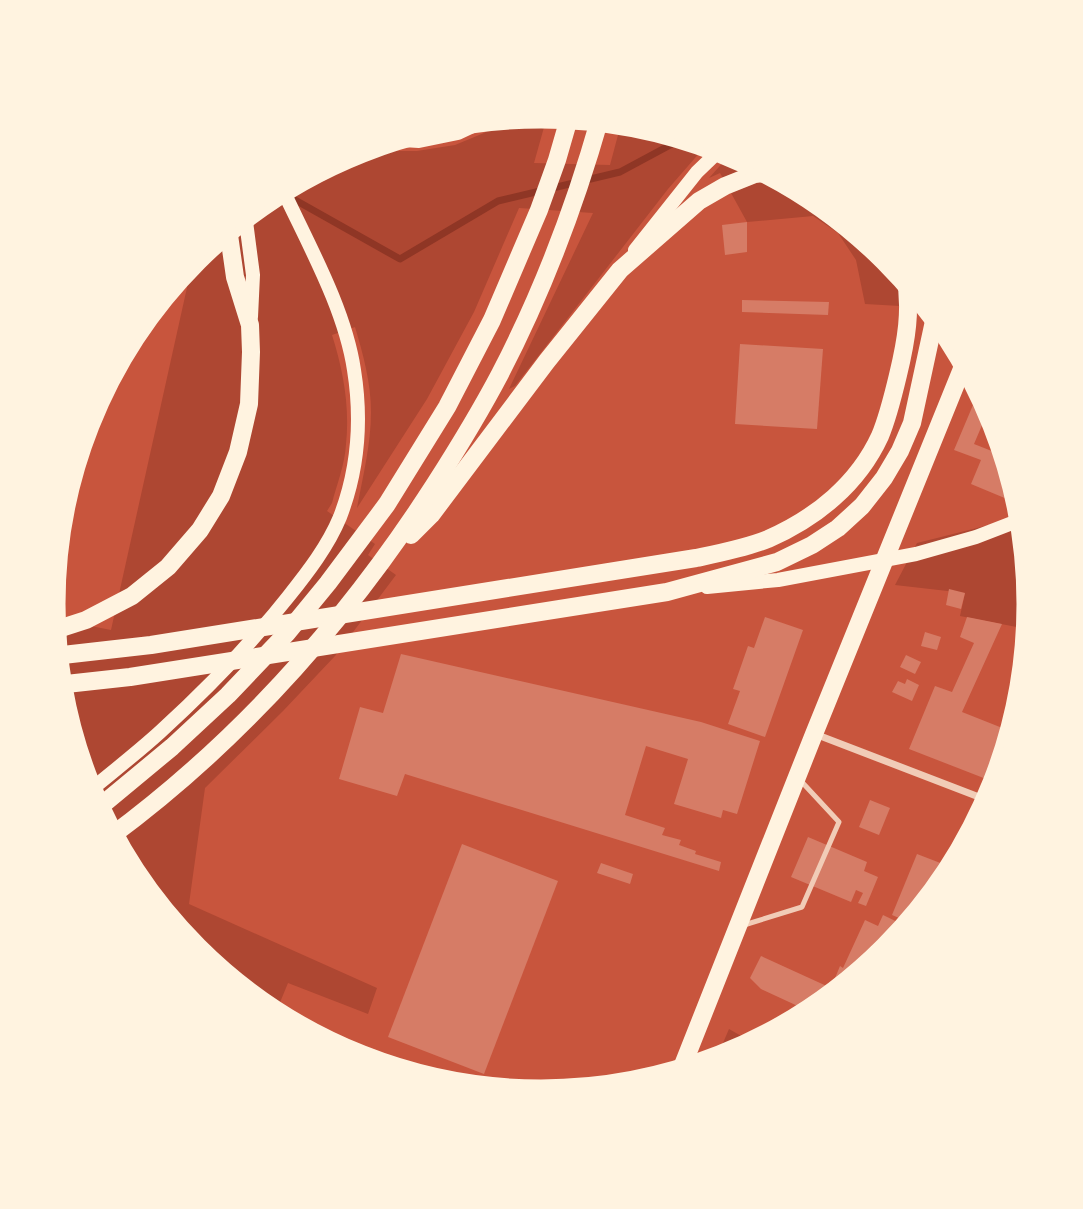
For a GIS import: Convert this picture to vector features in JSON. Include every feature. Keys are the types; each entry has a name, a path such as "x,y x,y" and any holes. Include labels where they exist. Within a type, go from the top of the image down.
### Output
{"main road":[{"path":"105,803 172,747 228,695 287,633 387,504 447,407 492,320 539,210 567,125"},
{"path":"118,831 192,771 250,716 312,648 380,564 419,508 471,428 534,303 571,211 597,127"},
{"path":"417,141 463,131"},
{"path":"380,564 431,515 547,361 697,173 713,157"},
{"path":"621,270 699,201 725,186 754,174"},
{"path":"97,785 193,701 270,620 308,573 324,548 339,519 348,492 356,461 358,416 354,369 344,330 326,283 287,198"},
{"path":"62,628 86,620 132,596 168,567 200,530 221,496 238,452 249,404 253,275 246,225"},
{"path":"230,239 235,277 250,325"},
{"path":"64,655 150,645 683,561 766,540 800,523 823,507 845,488 866,461 888,414 908,325 909,295"},
{"path":"667,592 777,562 812,545 838,528 862,506 884,478 912,423 933,327"},
{"path":"684,1063 961,371"},
{"path":"68,684 130,677 667,592 778,580 916,554 976,537 1015,522"}],"street":[{"path":"814,734 981,798"}],"lane":[{"path":"738,927 802,908 839,822 798,778"}],"shaded area":[{"path":"545,124 534,163 610,165 619,130 700,152 668,189 515,386 509,389 593,213 519,208 474,312 427,399 357,508 370,436 370,390 355,327 332,335 345,388 347,430 342,466 332,503 327,511 375,544 368,555 396,575 335,656 205,788 189,904 377,988 368,1014 288,983 278,1006 225,966 180,921 160,897 126,845 98,788 78,729 65,667 62,620 111,630 189,279 249,223 329,174 384,151 417,151 455,145 494,127"},
{"path":"724,161 782,189 834,223 858,243 919,307 865,304 856,260 838,233 813,216 747,222 720,173 709,178"},
{"path":"1014,519 1021,573 1021,628 960,616 965,593 895,585 917,543"},
{"path":"729,1029 746,1039 725,1048 720,1050"}],"building":[{"path":"747,222 747,252 725,255 722,225"},
{"path":"742,300 829,302 828,315 742,312"},
{"path":"740,344 823,349 817,429 735,424"},
{"path":"973,405 979,407 984,420 974,444 997,453 1009,495 1007,499 971,484 981,460 954,450"},
{"path":"949,589 965,593 961,609 946,605"},
{"path":"765,617 803,630 765,737 728,724 740,691 733,689 748,646 754,648"},
{"path":"967,617 1002,624 962,712 1005,729 988,780 909,749 935,686 952,692 974,643 960,637"},
{"path":"925,632 941,637 937,650 921,646"},
{"path":"401,654 701,722 760,741 737,814 723,810 721,818 674,804 688,759 646,746 625,815 665,828 662,835 681,840 679,845 696,851 695,854 721,862 719,871 405,774 397,796 339,779 360,707 383,713"},
{"path":"906,655 921,662 915,674 900,667"},
{"path":"907,679 919,685 912,701 892,692 898,681 905,684"},
{"path":"870,800 890,808 879,835 859,827"},
{"path":"808,837 867,862 864,871 878,877 866,906 858,903 863,893 856,890 851,902 791,877"},
{"path":"462,844 558,881 484,1074 388,1037"},
{"path":"917,854 945,865 904,920 892,915"},
{"path":"601,863 633,874 630,884 597,873"},
{"path":"883,915 901,923 858,966 834,986 802,1008 761,989 750,978 761,956 831,988 865,920 878,926"}],"waterway":[{"path":"289,196 400,259 498,201 620,172 674,143"}]}
